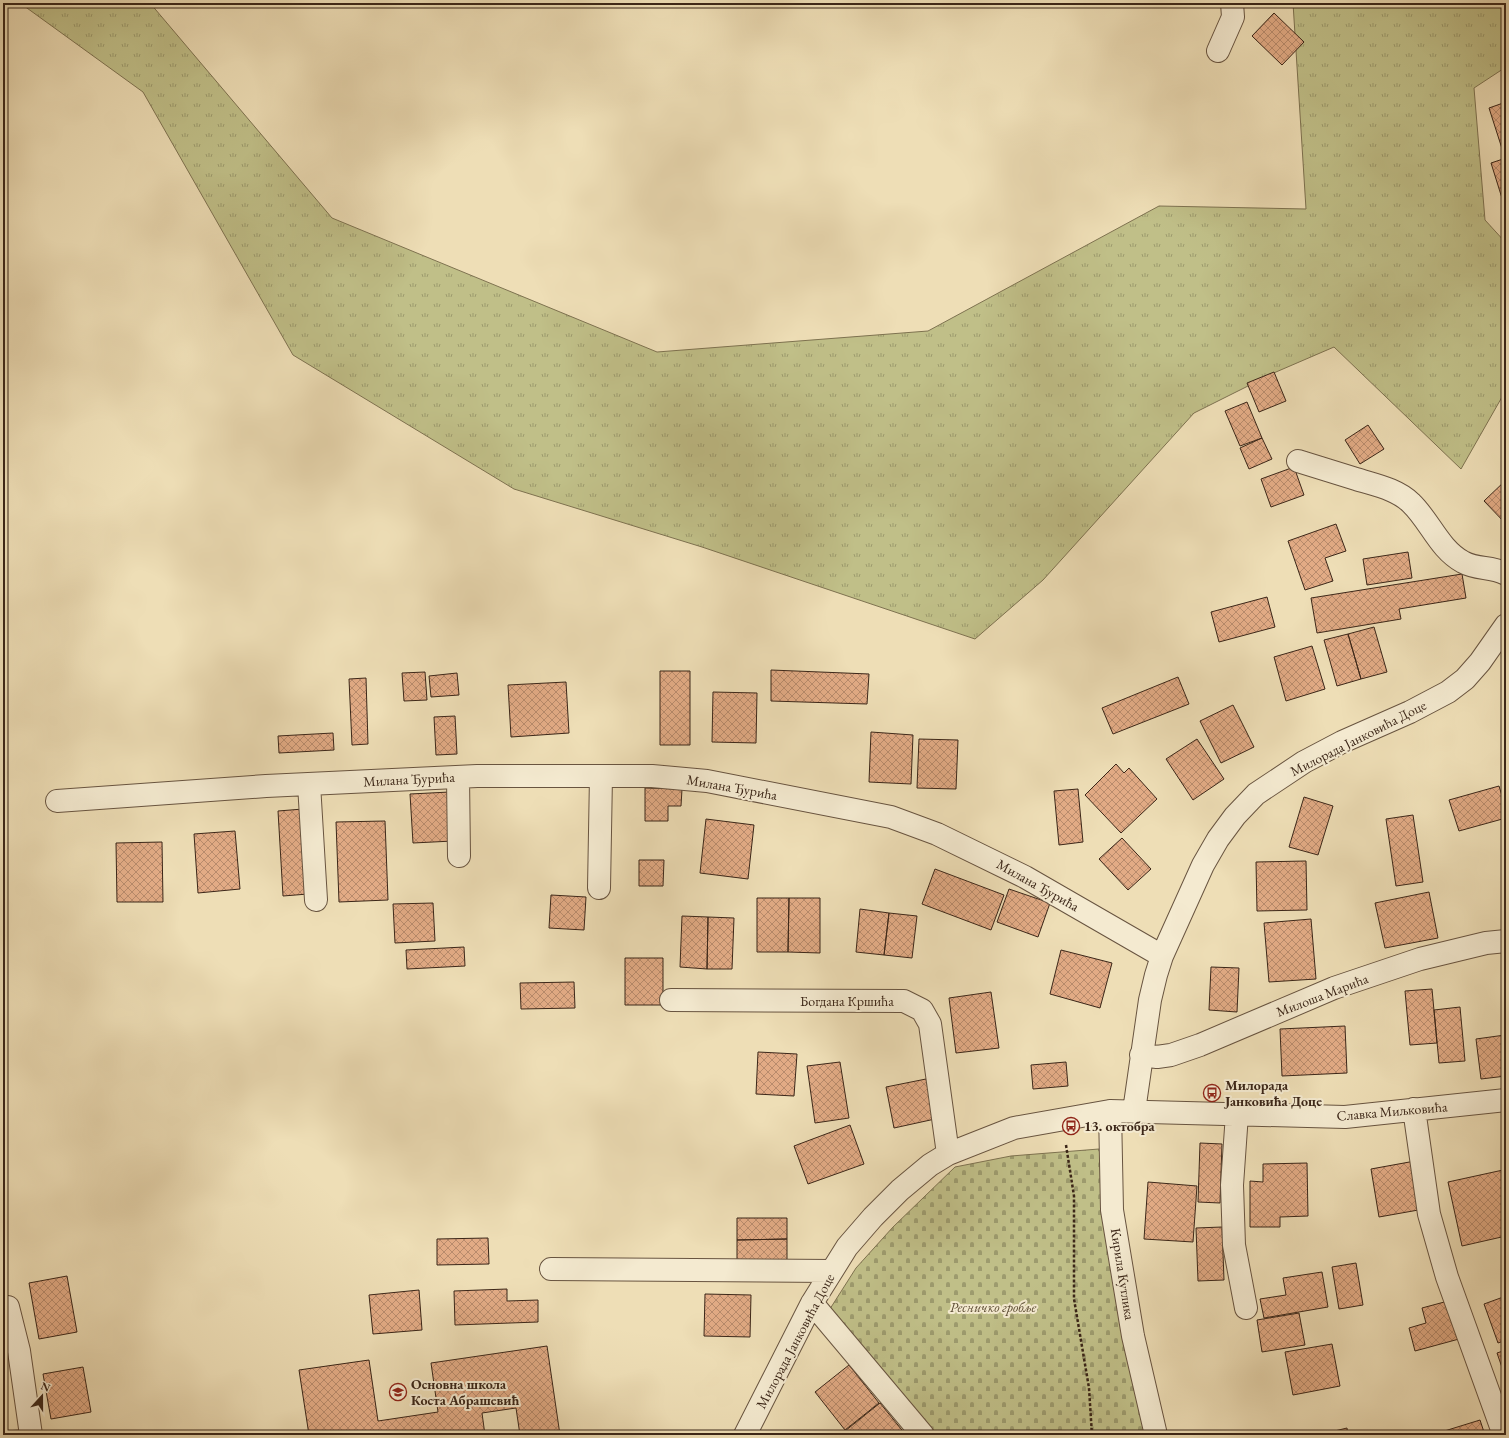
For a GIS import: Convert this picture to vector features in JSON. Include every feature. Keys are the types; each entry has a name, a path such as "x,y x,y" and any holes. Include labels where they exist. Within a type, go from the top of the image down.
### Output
{"street":[{"path":"1218,51 1233,17 1232,3"},
{"path":"1298,461 1393,491 1411,502 1445,547 1454,556 1472,566 1484,569 1497,569 1506,574"},
{"name":"Милорада Јанковића Доце","path":"745,1435 812,1302 847,1247 900,1190 930,1165 948,1154 1014,1128 1110,1111 1134,1111 1150,1000 1162,956 1203,865 1218,839 1235,816 1256,794 1304,762 1342,742 1410,712 1448,692 1465,679 1480,662 1506,625"},
{"path":"599,888 601,776"},
{"name":"Милана Ђурића","path":"57,801 266,786 458,777 652,776 706,781 891,817 937,834 1025,877 1162,956"},
{"path":"458,777 459,856"},
{"path":"310,784 316,900"},
{"name":"Милоша Марића","path":"1141,1055 1157,1057 1171,1055 1200,1045 1334,988 1420,959 1486,943 1506,941"},
{"name":"Богдана Кршића","path":"671,1000 904,1001 922,1010 930,1024 948,1154"},
{"name":"Славка Миљковића","path":"1134,1111 1345,1117 1506,1100"},
{"path":"1414,1109 1429,1214 1447,1277 1504,1435"},
{"name":"Кирила Кутлика","path":"1110,1111 1112,1210 1133,1336 1156,1435"},
{"path":"1237,1114 1232,1185 1234,1245 1246,1308"},
{"path":"551,1269 832,1271"},
{"path":"812,1302 923,1435"},
{"path":"8,1307 19,1351 31,1435"}],"path":[{"path":"1062,1119 1074,1196 1074,1299 1089,1388 1092,1435"}],"green space":[{"path":"20,3 150,3 332,218 657,352 928,331 1159,206 1306,209 1293,3 1506,3 1506,67 1474,88 1485,220 1506,243 1506,390 1461,469 1334,347 1276,372 1194,413 1043,580 975,639 702,547 514,489 293,355 143,92"},
{"name":"Ресничко гробље","path":"1099,1149 1128,1341 1150,1435 934,1435 828,1312 856,1268 893,1227 955,1167 1011,1156"}],"building":[{"path":"1274,13 1304,42 1282,65 1252,36"},
{"path":"1506,102 1506,158 1505,158 1489,108"},
{"path":"1506,158 1506,211 1491,163"},
{"path":"1274,372 1286,401 1259,412 1247,383"},
{"path":"1247,402 1262,438 1240,446 1225,411"},
{"path":"1368,425 1384,449 1360,464 1345,440"},
{"path":"1262,438 1272,459 1249,469 1240,448"},
{"path":"1294,467 1304,495 1271,507 1261,479"},
{"path":"1506,480 1506,524 1484,501"},
{"path":"1336,524 1346,551 1325,558 1333,581 1305,590 1288,541"},
{"path":"1408,552 1412,578 1367,585 1363,559"},
{"path":"1462,574 1466,598 1399,609 1401,619 1317,633 1311,598"},
{"path":"1267,597 1275,627 1219,642 1211,612"},
{"path":"1374,627 1387,672 1361,679 1348,634"},
{"path":"1348,634 1361,679 1337,686 1324,640"},
{"path":"1312,646 1325,689 1286,701 1274,657"},
{"path":"771,670 869,674 867,704 771,701"},
{"path":"660,671 690,671 690,745 660,745"},
{"path":"425,672 427,700 404,701 402,673"},
{"path":"457,673 459,695 431,697 429,676"},
{"path":"1178,677 1189,704 1113,734 1102,708"},
{"path":"366,678 368,744 352,745 349,679"},
{"path":"566,682 569,733 511,737 508,685"},
{"path":"713,692 757,693 756,743 712,742"},
{"path":"1233,705 1254,747 1221,763 1200,721"},
{"path":"455,716 457,754 436,755 434,717"},
{"path":"871,732 913,735 911,784 869,782"},
{"path":"333,733 334,750 279,753 278,736"},
{"path":"919,739 958,740 956,789 917,788"},
{"path":"1197,739 1224,779 1193,800 1166,759"},
{"path":"1116,764 1124,773 1129,768 1157,799 1121,833 1085,795"},
{"path":"1499,786 1506,809 1506,818 1459,831 1449,800"},
{"path":"645,788 682,789 681,806 668,806 668,821 645,821"},
{"path":"1078,789 1083,842 1059,845 1054,791"},
{"path":"450,792 453,841 413,843 410,794"},
{"path":"1304,797 1333,806 1318,855 1289,847"},
{"path":"303,809 308,894 283,896 278,811"},
{"path":"1413,815 1423,882 1396,886 1386,819"},
{"path":"706,819 754,825 748,879 700,873"},
{"path":"385,821 388,900 339,902 336,822"},
{"path":"235,831 240,889 198,893 194,834"},
{"path":"1122,838 1151,869 1128,890 1099,859"},
{"path":"162,842 163,902 117,902 116,843"},
{"path":"639,860 664,860 663,886 639,886"},
{"path":"1306,861 1307,910 1257,911 1256,862"},
{"path":"935,869 1004,895 991,930 922,904"},
{"path":"1009,889 1050,903 1038,937 997,922"},
{"path":"1429,892 1438,938 1385,948 1375,903"},
{"path":"551,895 586,897 584,930 549,928"},
{"path":"757,898 789,898 788,952 757,952"},
{"path":"789,898 820,898 820,953 788,952"},
{"path":"433,903 435,941 395,943 393,904"},
{"path":"860,909 889,913 884,955 856,952"},
{"path":"889,913 917,916 912,958 884,955"},
{"path":"682,916 708,917 707,969 680,967"},
{"path":"708,917 734,918 732,969 707,969"},
{"path":"1311,919 1316,979 1269,982 1264,923"},
{"path":"464,947 465,966 407,969 406,950"},
{"path":"1061,950 1112,963 1100,1008 1050,994"},
{"path":"625,958 663,958 663,1005 625,1005"},
{"path":"1211,967 1239,968 1237,1012 1209,1010"},
{"path":"574,982 575,1008 521,1009 520,983"},
{"path":"1432,989 1437,1043 1410,1045 1405,991"},
{"path":"991,992 999,1048 956,1053 949,998"},
{"path":"1460,1007 1465,1061 1439,1063 1434,1010"},
{"path":"1345,1026 1347,1073 1282,1076 1280,1029"},
{"path":"1505,1035 1506,1076 1481,1079 1476,1039"},
{"path":"758,1052 797,1054 794,1096 756,1094"},
{"path":"840,1062 849,1118 815,1123 807,1066"},
{"path":"1066,1062 1068,1086 1033,1089 1031,1065"},
{"path":"926,1079 935,1119 894,1128 886,1087"},
{"path":"850,1125 864,1164 808,1184 794,1146"},
{"path":"1200,1143 1222,1144 1220,1203 1198,1202"},
{"path":"1415,1161 1424,1209 1379,1217 1371,1169"},
{"path":"1307,1163 1308,1216 1280,1217 1280,1227 1250,1227 1250,1181 1263,1182 1263,1164"},
{"path":"1503,1170 1506,1184 1506,1236 1462,1246 1448,1182"},
{"path":"1148,1182 1197,1186 1193,1242 1144,1239"},
{"path":"737,1218 787,1218 787,1239 737,1240"},
{"path":"1222,1227 1224,1280 1198,1281 1196,1228"},
{"path":"488,1238 489,1264 437,1265 437,1239"},
{"path":"787,1239 787,1261 737,1262 737,1240"},
{"path":"1356,1263 1363,1305 1339,1309 1332,1267"},
{"path":"1322,1272 1328,1307 1264,1318 1260,1299 1286,1295 1283,1278"},
{"path":"67,1276 77,1332 39,1339 29,1283"},
{"path":"507,1289 507,1301 538,1300 538,1322 455,1325 454,1291"},
{"path":"419,1290 422,1330 373,1334 369,1295"},
{"path":"705,1294 751,1295 750,1337 704,1336"},
{"path":"1506,1296 1506,1340 1498,1343 1484,1304"},
{"path":"1448,1301 1459,1339 1415,1351 1409,1328 1426,1323 1422,1308"},
{"path":"1299,1313 1305,1345 1262,1352 1257,1320"},
{"path":"1332,1344 1340,1386 1293,1395 1285,1352"},
{"path":"547,1346 560,1435 520,1435 516,1408 482,1413 485,1435 309,1435 299,1370 369,1360 378,1421 438,1412 431,1363"},
{"path":"1506,1350 1506,1379 1497,1353"},
{"path":"849,1365 879,1403 845,1430 815,1392"},
{"path":"83,1367 91,1412 51,1419 43,1374"},
{"path":"3,1378 7,1411 3,1411"},
{"path":"880,1403 906,1435 840,1435"},
{"path":"1480,1420 1485,1435 1438,1435 1438,1433"},
{"path":"1347,1428 1348,1435 1318,1435"},
{"path":"22,1430 22,1435 3,1435 3,1431"}],"place":[{"name":"Милорада Јанковића Доце","path":"1212,1093"},
{"name":"13. октобра","path":"1071,1126"},
{"name":"Основна школа Коста Абрашевић","path":"398,1392"}]}
